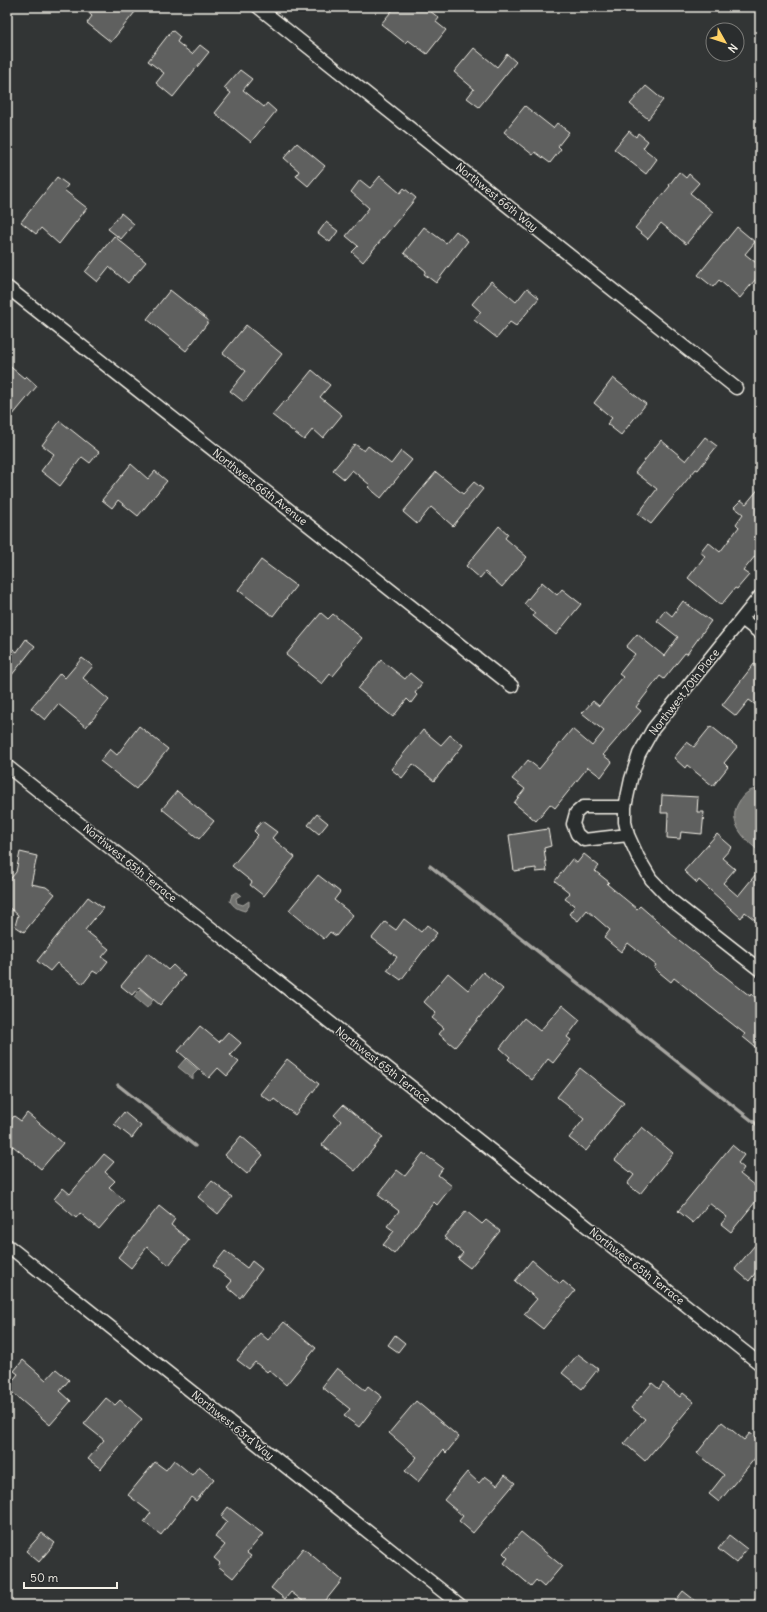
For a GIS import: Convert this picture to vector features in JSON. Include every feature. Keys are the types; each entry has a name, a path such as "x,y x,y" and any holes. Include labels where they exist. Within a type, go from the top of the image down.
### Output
{"street":[{"name":"Northwest 66th Way","path":"258,7 736,388"},
{"name":"Northwest 66th Avenue","path":"7,287 512,686"},
{"name":"Northwest 70th Place","path":"760,596 653,729 639,754 631,779 625,807 625,822 628,835 638,857 651,879 672,901 760,970"},
{"path":"742,619 760,633"},
{"name":"Northwest 65th Terrace","path":"7,766 760,1364"},
{"path":"625,807 583,807 576,813 573,824 576,834 584,840 628,835"},
{"name":"Northwest 63rd Way","path":"7,1245 460,1605"}],"shaded area":[{"path":"755,789 760,790 760,852 743,836 736,823 735,817 736,809 741,800 746,794"},
{"path":"237,892 241,895 236,898 237,903 243,905 249,901 249,906 245,911 236,908 230,901 232,895"},
{"path":"140,989 153,1000 147,1008 134,997"},
{"path":"185,1059 198,1070 193,1075 193,1079 178,1067"}],"building":[{"path":"82,7 139,7 111,42 87,23 92,16"},
{"path":"395,7 425,7 439,18 436,22 446,30 427,54 408,40 405,43 381,24"},
{"path":"172,30 180,37 177,42 192,54 200,45 209,52 173,97 156,83 164,73 148,61"},
{"path":"474,48 497,67 507,54 516,62 479,107 467,98 474,89 454,72"},
{"path":"240,70 252,79 243,90 264,107 267,103 276,111 251,142 215,113 231,93 224,88"},
{"path":"646,86 663,100 648,119 630,104"},
{"path":"525,106 553,128 557,123 569,132 558,146 561,149 550,163 535,152 533,155 504,132"},
{"path":"629,131 636,137 638,133 648,141 643,148 657,159 646,174 614,149"},
{"path":"297,143 325,166 308,186 296,176 299,171 284,158"},
{"path":"679,172 686,178 689,174 699,183 690,193 713,212 686,244 661,223 648,239 635,228 670,186 669,185"},
{"path":"380,176 400,193 404,188 416,198 363,262 352,252 358,246 346,236 369,208 351,192 360,180 370,188"},
{"path":"57,177 68,185 64,190 87,208 59,244 41,228 36,234 21,222"},
{"path":"121,213 134,224 121,239 108,229"},
{"path":"326,222 338,231 330,242 318,233"},
{"path":"424,227 446,243 456,231 468,241 436,283 424,274 426,271 404,253"},
{"path":"737,227 755,242 745,254 760,266 760,274 740,298 719,280 713,287 698,275"},
{"path":"114,236 146,262 128,283 109,267 97,282 85,272"},
{"path":"491,281 516,302 527,288 539,298 516,326 510,322 497,338 474,320 481,312 472,304"},
{"path":"170,290 209,321 186,351 147,319"},
{"path":"246,325 282,354 244,402 230,391 246,371 223,353"},
{"path":"7,364 24,378 26,376 37,386 7,422"},
{"path":"312,370 330,385 320,397 342,415 323,438 313,429 304,440 272,415 284,401 286,402"},
{"path":"613,378 646,404 621,435 607,424 612,418 594,403"},
{"path":"60,421 99,452 90,463 82,457 60,486 41,471 54,454 42,445"},
{"path":"705,437 717,446 651,524 638,514 657,489 635,472 661,440 686,461"},
{"path":"355,444 364,451 368,446 391,464 401,451 412,460 381,498 368,487 370,485 352,470 344,479 333,470"},
{"path":"131,464 148,479 155,471 167,481 138,516 118,500 112,508 102,500"},
{"path":"436,472 463,494 474,482 483,489 453,526 431,507 417,524 403,512"},
{"path":"760,487 760,550 743,571 749,575 737,589 735,588 721,605 688,578 705,556 700,552 708,542 720,552 739,527 736,524 743,514 734,507 741,500 746,504"},
{"path":"499,526 508,534 505,538 527,557 502,587 485,572 480,578 466,566"},
{"path":"261,560 296,586 273,616 238,590"},
{"path":"542,582 557,595 562,589 581,604 556,635 533,616 535,613 524,604"},
{"path":"683,601 711,621 687,654 685,653 664,679 660,676 636,707 641,711 603,755 612,762 601,777 588,767 555,808 550,804 536,821 514,803 525,789 512,779 528,760 539,769 572,729 592,746 604,731 582,713 593,701 599,706 623,677 619,674 635,654 626,647 637,634 664,656 678,637 657,621 665,610 672,616"},
{"path":"321,613 328,619 333,614 362,638 333,676 330,674 322,684 286,655"},
{"path":"26,639 35,646 7,681 7,645 17,652"},
{"path":"82,658 93,666 83,678 109,700 86,727 58,704 45,720 31,708 60,673 65,678"},
{"path":"381,660 405,679 410,673 422,683 415,693 417,695 411,703 407,699 393,717 358,689"},
{"path":"754,664 760,668 760,708 749,700 736,716 722,705"},
{"path":"139,726 168,749 136,789 100,761 110,749 117,755"},
{"path":"711,726 737,747 724,763 728,767 713,786 687,765 685,768 674,758 687,742 694,747"},
{"path":"423,730 441,745 450,735 463,745 434,781 413,764 402,778 391,769"},
{"path":"177,791 214,821 199,839 162,809"},
{"path":"662,795 698,797 697,812 704,812 702,834 681,832 680,839 667,838 668,813 661,813"},
{"path":"317,814 328,823 319,834 308,825"},
{"path":"262,821 277,832 272,838 295,857 264,896 250,885 252,882 232,866 258,835 254,831"},
{"path":"548,829 551,846 544,848 547,871 536,872 536,868 514,871 509,835"},
{"path":"717,834 732,847 722,858 735,869 723,883 738,896 760,869 760,924 745,912 741,918 699,880 697,883 684,871"},
{"path":"20,852 37,856 31,884 46,887 55,894 24,932 15,926 18,915 11,909 7,909 7,883 16,872"},
{"path":"584,854 599,866 595,871 609,882 607,884 637,909 640,906 670,933 750,996 751,994 760,1001 760,1051 743,1037 745,1034 674,978 671,982 654,968 656,965 628,943 621,952 604,938 610,930 587,910 578,921 569,914 575,906 565,899 570,893 555,881 572,859 577,863"},
{"path":"318,875 340,892 334,900 353,915 336,936 330,932 324,939 289,910"},
{"path":"88,897 103,908 85,930 109,949 102,957 108,961 98,974 93,971 83,984 57,963 50,971 37,961"},
{"path":"404,919 421,932 427,925 437,933 401,980 387,970 397,957 372,938 385,922 396,930"},
{"path":"148,953 168,970 173,965 185,976 160,1005 139,987 132,995 121,986"},
{"path":"483,972 503,989 455,1047 439,1034 444,1028 432,1018 436,1013 424,1002 448,973 468,990"},
{"path":"562,1005 580,1020 567,1037 571,1040 553,1063 548,1059 532,1080 508,1059 510,1057 500,1048 524,1018 540,1031"},
{"path":"200,1026 219,1042 228,1032 241,1043 230,1055 239,1062 227,1076 218,1068 209,1078 178,1051"},
{"path":"287,1059 319,1084 295,1115 274,1099 272,1102 260,1094"},
{"path":"580,1068 624,1103 586,1151 569,1138 584,1119 557,1097"},
{"path":"343,1105 383,1137 355,1171 322,1145 341,1121 334,1115"},
{"path":"124,1112 141,1126 132,1138 114,1124"},
{"path":"27,1113 63,1143 41,1169 13,1146 7,1153 7,1125 14,1116 21,1121"},
{"path":"642,1127 673,1153 640,1194 627,1184 634,1175 615,1160"},
{"path":"241,1136 263,1155 247,1174 225,1155"},
{"path":"732,1145 744,1155 738,1163 744,1168 740,1174 760,1190 760,1196 731,1232 721,1224 727,1217 709,1203 693,1223 678,1211"},
{"path":"423,1153 443,1168 438,1175 452,1186 437,1205 434,1202 394,1254 383,1245 394,1231 387,1226 399,1211 378,1195 397,1170 405,1176"},
{"path":"104,1154 114,1162 105,1172 115,1181 109,1187 124,1200 99,1229 80,1213 76,1218 54,1199 63,1188 70,1194"},
{"path":"212,1181 232,1197 218,1214 198,1197"},
{"path":"159,1206 175,1219 171,1225 189,1240 169,1265 147,1247 131,1268 118,1257"},
{"path":"466,1211 482,1224 486,1220 500,1231 470,1268 458,1259 463,1253 444,1237"},
{"path":"760,1239 760,1267 749,1281 735,1269"},
{"path":"225,1251 247,1268 252,1261 262,1269 240,1298 227,1287 232,1281 213,1266"},
{"path":"532,1260 560,1284 563,1281 575,1291 543,1329 524,1314 537,1299 515,1281"},
{"path":"284,1322 316,1348 286,1385 269,1370 267,1372 255,1362 249,1369 237,1360 260,1333 268,1340"},
{"path":"395,1335 405,1343 398,1352 388,1345"},
{"path":"578,1354 598,1369 582,1389 562,1373"},
{"path":"23,1360 46,1380 56,1369 69,1380 60,1391 71,1401 50,1425 7,1388 18,1374 14,1371"},
{"path":"337,1368 365,1390 368,1386 382,1397 359,1427 344,1416 350,1409 322,1387"},
{"path":"652,1383 659,1389 663,1383 680,1397 683,1393 694,1402 645,1461 624,1443 645,1419 631,1408"},
{"path":"106,1398 115,1405 120,1400 142,1419 101,1469 88,1459 104,1440 84,1424"},
{"path":"416,1401 459,1437 446,1453 443,1450 418,1482 405,1471 417,1457 389,1433"},
{"path":"722,1422 744,1440 750,1433 760,1441 760,1452 719,1502 709,1494 724,1475 697,1453"},
{"path":"174,1460 192,1475 199,1466 214,1479 196,1501 191,1497 161,1535 144,1522 151,1513 128,1495 155,1462 166,1470"},
{"path":"467,1472 479,1483 485,1476 497,1485 505,1475 515,1483 473,1533 459,1521 463,1516 444,1500"},
{"path":"228,1507 263,1534 247,1553 251,1556 233,1578 218,1566 220,1563 214,1558 225,1545 215,1537 227,1521 221,1516"},
{"path":"521,1532 562,1566 544,1587 536,1580 531,1586 504,1563 508,1558 503,1553"},
{"path":"42,1533 55,1543 39,1562 26,1551"},
{"path":"729,1535 747,1549 736,1563 718,1549"},
{"path":"303,1548 342,1580 322,1605 308,1605 291,1592 285,1599 271,1588"},
{"path":"683,1591 701,1605 672,1605"}],"waterway":[{"path":"430,866 760,1127"},
{"path":"118,1085 195,1146"},
{"path":"752,1605 760,1595"}]}
